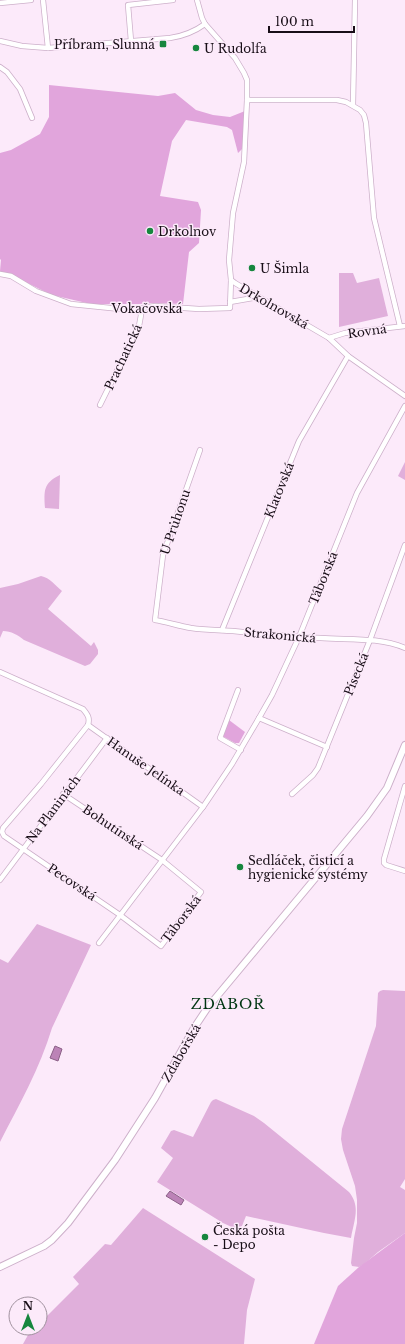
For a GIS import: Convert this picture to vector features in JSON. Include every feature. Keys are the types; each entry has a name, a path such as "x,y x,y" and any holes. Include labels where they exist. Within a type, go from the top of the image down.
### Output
{"street":[{"path":"0,3 31,0"},
{"path":"43,0 48,48"},
{"path":"131,41 128,5 173,0"},
{"name":"Drkolnovská","path":"197,0 205,24 241,65 247,80 244,162 233,213 229,268 231,280 329,338 348,356 405,396"},
{"path":"353,105 355,0"},
{"path":"0,41 22,46 48,48 181,37 192,33 205,24"},
{"path":"0,67 7,72 17,85 32,118"},
{"path":"247,100 337,100 353,105 364,115 366,123 374,218 402,326"},
{"name":"Vokačovská","path":"0,274 11,276 36,291 71,304 130,310 155,306 198,309 230,308 230,302"},
{"path":"231,280 230,302 259,297"},
{"name":"Prachatická","path":"100,405 139,326 141,315 139,309"},
{"name":"Rovná","path":"329,338 345,333 402,326"},
{"name":"Klatovská","path":"222,630 299,441 348,356"},
{"name":"Táborská","path":"98,943 203,807 241,750 272,695 299,637 357,493 405,406"},
{"name":"U Průhonu","path":"155,620 163,555 200,450"},
{"name":"Písecká","path":"292,794 313,775 318,768 370,640 405,544"},
{"path":"399,560 405,562"},
{"name":"Strakonická","path":"155,620 205,630 222,630 299,637 370,640 398,645 405,648"},
{"path":"0,672 83,709 88,714 88,725"},
{"path":"238,690 220,738 241,750"},
{"path":"259,718 327,747"},
{"name":"Hanuše Jelínka","path":"88,725 203,807"},
{"name":"Pecovská","path":"88,725 41,784 3,828 2,832 4,836 120,915"},
{"name":"Na Planinách","path":"0,880 63,794 107,738"},
{"name":"Zdabořská","path":"0,1267 44,1246 52,1240 68,1223 115,1160 155,1098 194,1028 208,1007 311,885 367,816 387,788 405,745"},
{"path":"405,786 384,859 386,865 405,872"},
{"name":"Bohutínská","path":"63,794 162,860"},
{"name":"Táborská","path":"120,915 161,946 201,892 162,860"}],"shaded area":[{"path":"49,85 158,96 175,93 196,110 213,115 230,117 245,111 244,147 238,153 232,130 227,127 186,120 172,141 160,196 198,202 201,210 199,243 189,252 183,304 91,304 52,295 0,271 0,153 11,150 40,134 49,117"},
{"path":"339,273 353,273 357,283 379,278 388,316 339,327"},
{"path":"405,462 405,480 398,476"},
{"path":"60,475 59,509 45,508 46,488 50,481"},
{"path":"41,576 50,580 62,591 48,609 91,646 94,642 98,650 98,654 90,664 85,666 9,632 3,631 0,638 0,588 18,584"},
{"path":"229,720 245,732 239,743 235,743 224,737"},
{"path":"37,924 91,945 52,1028 35,1072 0,1142 0,959 8,963"},
{"path":"383,990 405,991 405,1179 400,1187 405,1190 405,1233 359,1267 352,1266 351,1263 357,1223 357,1200 355,1186 343,1150 341,1139 342,1129 376,1026 378,993"},
{"path":"55,1046 62,1049 58,1061 50,1058"},
{"path":"216,1099 254,1116 349,1192 353,1198 356,1208 351,1238 246,1216 242,1226 234,1228 223,1223 157,1182 173,1158 161,1148 171,1131 174,1130 193,1137 211,1102"},
{"path":"170,1191 184,1200 181,1205 166,1196"},
{"path":"143,1208 255,1279 247,1310 244,1344 23,1344 27,1336 48,1336 48,1315 79,1284 73,1277 105,1244 111,1245"},
{"path":"405,1233 405,1344 314,1344 338,1286 359,1267"}],"place":[{"name":"Příbram, Slunná","path":"163,44"},
{"name":"U Rudolfa","path":"196,48"},
{"name":"Drkolnov","path":"150,231"},
{"name":"U Šimla","path":"252,268"},
{"name":"Sedláček, čisticí a hygienické systémy","path":"240,867"},
{"name":"Česká pošta - Depo","path":"205,1237"}],"district":[{"name":"ZDABOŘ","path":"228,1004"}]}
